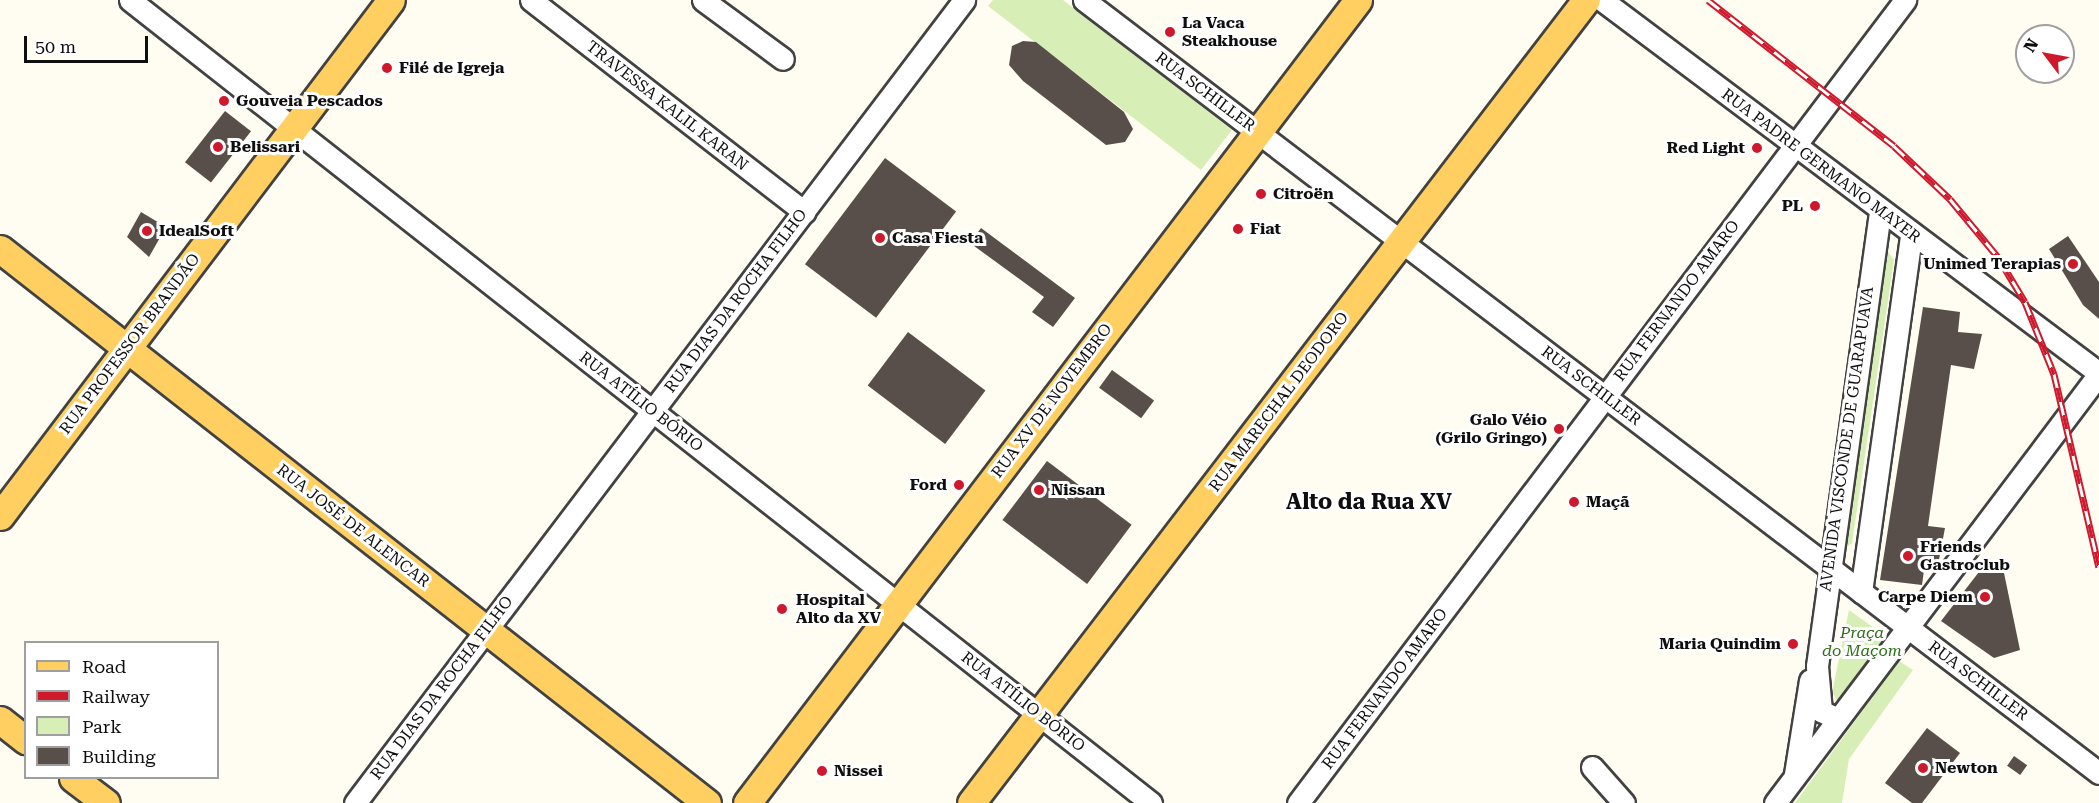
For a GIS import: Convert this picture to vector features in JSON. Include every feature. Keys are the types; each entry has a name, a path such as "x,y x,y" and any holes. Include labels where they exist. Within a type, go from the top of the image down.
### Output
{"main road":[{"name":"RUA PROFESSOR BRANDÃO","path":"0,516 391,0"},
{"name":"RUA XV DE NOVEMBRO","path":"747,803 1358,0"},
{"name":"RUA MARECHAL DEODORO","path":"971,803 1586,0"},
{"name":"RUA JOSÉ DE ALENCAR","path":"0,249 707,803"},
{"path":"0,720 24,738"},
{"path":"76,779 106,803"}],"street":[{"name":"RUA ATÍLIO BÓRIO","path":"130,0 1151,803"},
{"name":"TRAVESSA KALIL KARAN","path":"531,0 804,212"},
{"path":"703,0 783,59"},
{"name":"RUA DIAS DA ROCHA FILHO","path":"355,803 964,0"},
{"name":"RUA SCHILLER","path":"1084,0 2099,773"},
{"name":"RUA PADRE GERMANO MAYER","path":"1602,0 1880,212 2099,374"},
{"name":"RUA FERNANDO AMARO","path":"1298,803 1905,0"},
{"name":"AVENIDA VISCONDE DE GUARAPUAVA","path":"1838,719 1821,711 1817,666 1828,566 1880,212"},
{"path":"1862,592 1911,235"},
{"path":"1775,803 2099,374"},
{"name":"AVENIDA VISCONDE DE GUARAPUAVA","path":"1794,777 1809,682 1817,666"},
{"path":"1592,767 1624,803"}],"green space":[{"path":"993,0 1063,0 1232,130 1201,170 988,6"},
{"path":"1887,250 1894,260 1852,543 1843,550 1882,251"},
{"name":"Praça do Maçom","path":"1849,610 1888,638 1841,705 1832,693"},
{"path":"1899,661 1913,670 1849,759 1842,803 1795,803"}],"building":[{"path":"1023,41 1036,42 1124,112 1133,129 1125,142 1106,145 1023,81 1009,65 1012,46"},
{"name":"Belissari","path":"225,111 251,131 211,183 185,162"},
{"name":"Casa Fiesta","path":"885,158 956,212 876,318 805,264"},
{"name":"IdealSoft","path":"141,212 166,227 149,257 127,237"},
{"path":"981,228 1075,298 1053,327 1032,312 1044,297 970,243"},
{"name":"Unimed Terapias","path":"2068,236 2099,282 2099,319 2083,305 2049,249"},
{"path":"1923,307 1960,312 1958,332 1982,334 1974,369 1951,365 1928,526 1945,528 1938,565 1925,563 1922,585 1880,580"},
{"path":"908,332 985,390 945,444 868,386"},
{"path":"1112,370 1154,401 1141,418 1099,388"},
{"path":"1047,461 1132,525 1087,584 1002,520"},
{"name":"Carpe Diem","path":"1982,568 2004,573 2020,650 1994,658 1941,621"},
{"name":"Newton","path":"1927,728 1960,753 1922,803 1912,803 1885,783"},
{"path":"2014,756 2027,765 2020,775 2007,766"}],"railway":[{"path":"1708,0 1894,146 1950,199 1998,257 2025,302 2054,374 2099,567"}],"place":[{"name":"La Vaca Steakhouse","path":"1170,32"},
{"name":"Filé de Igreja","path":"387,68"},
{"name":"Gouveia Pescados","path":"224,101"},
{"name":"Belissari","path":"218,147"},
{"name":"Red Light","path":"1757,148"},
{"name":"Citroën","path":"1261,194"},
{"name":"PL","path":"1815,206"},
{"name":"Fiat","path":"1238,229"},
{"name":"IdealSoft","path":"147,231"},
{"name":"Casa Fiesta","path":"880,238"},
{"name":"Unimed Terapias","path":"2073,264"},
{"name":"Galo Véio (Grilo Gringo)","path":"1559,429"},
{"name":"Ford","path":"959,485"},
{"name":"Nissan","path":"1039,490"},
{"name":"Maçã","path":"1574,502"},
{"name":"Friends Gastroclub","path":"1908,556"},
{"name":"Carpe Diem","path":"1985,597"},
{"name":"Hospital Alto da XV","path":"782,609"},
{"name":"Maria Quindim","path":"1793,644"},
{"name":"Newton","path":"1923,768"},
{"name":"Nissei","path":"822,771"}],"district":[{"name":"Alto da Rua XV","path":"1369,502"}]}
